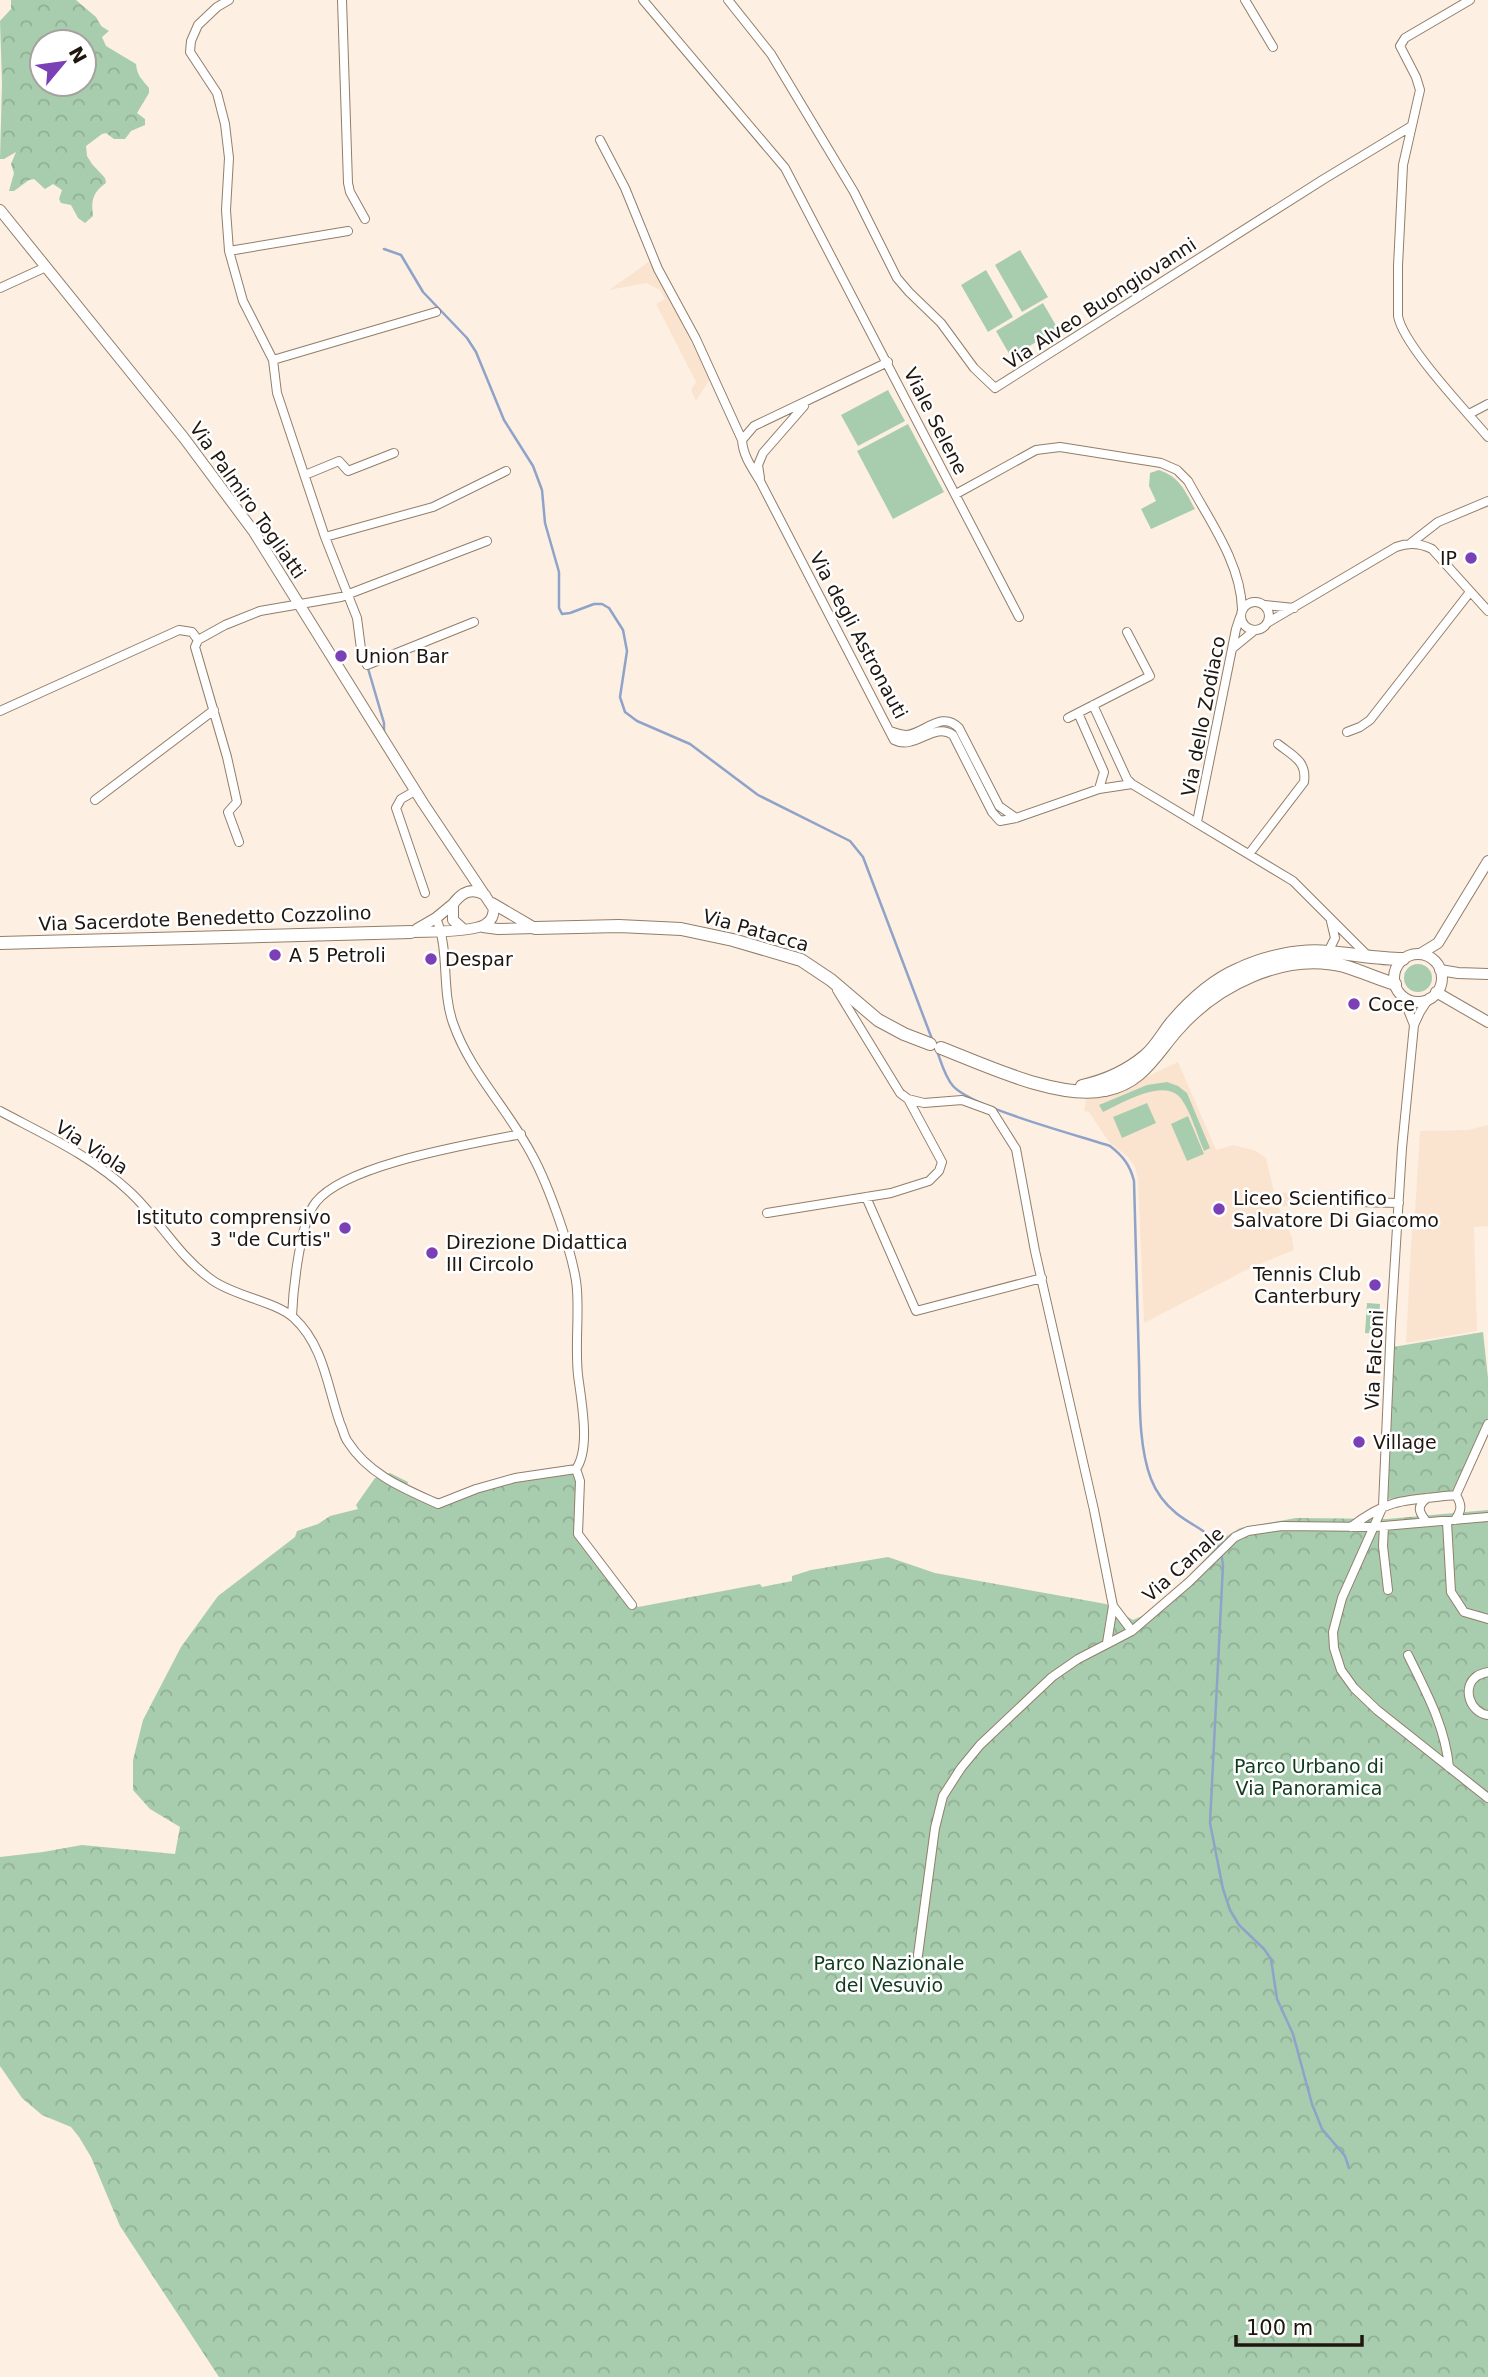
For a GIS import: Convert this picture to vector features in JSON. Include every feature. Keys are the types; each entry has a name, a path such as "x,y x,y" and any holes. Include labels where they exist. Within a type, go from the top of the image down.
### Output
{"main road":[{"name":"Via Patacca","path":"535,928 618,926 681,929 733,940 801,960 831,980 878,1020 904,1034 1042,1086 1062,1089"},
{"name":"Via Sacerdote Benedetto Cozzolino","path":"0,943 411,932"},
{"path":"1062,1089 1098,1083 1132,1066 1147,1054 1196,997 1236,970 1262,960 1328,952 1403,959"},
{"path":"1062,1089 1105,1090 1138,1076 1198,1009 1242,980 1265,971 1297,963 1321,963 1343,966 1395,984"}],"street":[{"path":"229,0 198,25 191,41 190,52 217,93 225,124 229,158 226,210 229,251 243,301 274,360 277,393 325,537 357,618 361,649 367,665 474,622"},
{"path":"342,0 348,183 365,219"},
{"path":"643,0 785,168 888,362 754,426 742,440"},
{"name":"Via Alveo Buongiovanni","path":"728,0 771,54 854,192 897,278 941,323 974,368 995,388 1324,178 1410,127"},
{"path":"1245,0 1273,47"},
{"path":"1470,0 1400,46 1419,86 1403,165 1398,316 1402,329 1411,342 1488,437"},
{"name":"Via degli Astronauti","path":"600,140 625,188 658,268 696,339 742,440 750,465 894,740 906,743 936,732 947,731 959,744 992,812 1000,821 1099,789"},
{"name":"Via Palmiro Togliatti","path":"0,210 184,438 254,532 415,791 463,865 490,900"},
{"path":"229,251 348,231"},
{"path":"0,288 46,267"},
{"path":"274,360 436,312"},
{"name":"Viale Selene","path":"888,362 1019,617"},
{"path":"760,481 758,465 763,453 810,401"},
{"path":"1469,414 1488,404"},
{"name":"Via dello Zodiaco","path":"956,494 1036,450 1049,447 1170,466 1183,474 1239,578 1242,591 1241,613 1197,822"},
{"path":"305,475 340,461 348,471 394,453"},
{"path":"325,537 433,507 506,471"},
{"path":"1233,648 1255,630 1396,547 1411,543 1438,522 1488,501"},
{"path":"239,842 228,812 237,802 214,709 195,647 198,640 225,625 260,611 347,595 487,541"},
{"path":"1411,543 1432,548 1488,611"},
{"path":"1239,578 1269,616 1267,624"},
{"path":"1347,732 1370,720 1469,592"},
{"path":"1255,630 1247,628 1241,613 1248,603 1294,608"},
{"path":"0,711 179,630 192,632 198,640"},
{"path":"1068,718 1150,676 1128,632"},
{"path":"1093,705 1115,754 1132,783 1293,881 1370,957"},
{"path":"95,800 214,709"},
{"path":"1077,713 1104,772 1099,789 1132,783"},
{"path":"1248,853 1304,782 1302,764 1279,744"},
{"path":"1098,757 1101,751 1107,748 1115,754"},
{"path":"415,791 401,799 396,808 425,893"},
{"path":"1438,943 1441,978 1433,995 1416,1001 1403,997 1395,984 1395,969 1403,959 1420,954 1438,943 1488,861"},
{"path":"463,865 464,881 455,901 453,920 464,929 483,927 490,922 494,914 490,900"},
{"path":"455,901 464,892 472,891 535,928"},
{"name":"Via Sacerdote Benedetto Cozzolino","path":"411,932 436,918 455,901"},
{"path":"436,918 442,931 449,1009 453,1024 482,1082 521,1134 546,1187 572,1262 577,1289 578,1369 583,1417 583,1450 576,1469 580,1481 578,1534 632,1605"},
{"path":"1328,952 1335,938 1330,918"},
{"name":"Via Patacca","path":"483,927 535,928"},
{"name":"Via Sacerdote Benedetto Cozzolino","path":"411,932 464,929"},
{"path":"1420,954 1434,960 1439,968 1458,973 1488,974"},
{"path":"831,980 900,1093 908,1099 924,1103 962,1100 992,1111 1016,1149 1094,1510 1112,1606 1107,1643"},
{"path":"1433,995 1488,1022"},
{"name":"Via Falconi","path":"1433,995 1414,1025 1391,1323 1383,1506 1337,1612 1333,1640 1341,1670 1354,1688 1377,1710 1488,1798"},
{"name":"Via Falconi","path":"1403,997 1414,1025"},
{"path":"767,1213 891,1194 929,1181 939,1171 942,1162 908,1099"},
{"name":"Via Viola","path":"0,1111 74,1150 108,1172 140,1202 190,1262 213,1281 232,1292 292,1316 312,1339 324,1366 347,1441 365,1463 388,1481 438,1504 475,1489 515,1478 576,1469"},
{"path":"292,1316 302,1241 314,1204 327,1191 343,1182 421,1155 521,1134"},
{"path":"866,1197 916,1311 1042,1278"},
{"path":"1316,1201 1399,1203"},
{"path":"1456,1495 1488,1424"},
{"path":"1350,1527 1395,1501 1456,1495"},
{"path":"1456,1495 1461,1512 1451,1521 1451,1592 1464,1612 1488,1619"},
{"path":"1426,1521 1420,1514 1419,1507 1427,1497"},
{"path":"1408,1500 1414,1505 1415,1511 1411,1523"},
{"path":"1383,1506 1387,1526 1383,1546 1388,1590"},
{"path":"1387,1526 1488,1517"},
{"name":"Via Canale","path":"918,1955 934,1828 943,1796 980,1745 1039,1687 1078,1659 1132,1631 1180,1591 1235,1537 1248,1531 1282,1526 1387,1526"},
{"path":"1112,1606 1132,1631"},
{"path":"1408,1656 1433,1703 1448,1750 1449,1767"},
{"path":"1488,1672 1476,1676 1470,1685 1469,1699 1474,1709 1488,1715"}],"shaded area":[{"path":"650,261 710,379 696,401 691,390 696,382 656,304 665,299 660,290 646,283 609,290"},
{"path":"1178,1062 1216,1150 1233,1145 1254,1150 1266,1158 1274,1192 1314,1195 1314,1207 1278,1206 1292,1237 1294,1250 1252,1267 1144,1323 1138,1179 1135,1167 1128,1157 1109,1142 1089,1112 1084,1111 1087,1093 1110,1094"},
{"path":"1488,1125 1488,1226 1474,1227 1477,1331 1406,1343 1420,1131 1468,1130"}],"green space":[{"path":"11,0 76,0 109,31 102,37 106,46 136,64 139,74 149,88 149,93 137,113 145,119 145,125 131,131 125,139 114,139 106,133 86,146 87,156 106,183 95,194 93,216 85,223 78,218 71,205 61,203 59,199 62,190 53,184 45,189 34,179 14,191 9,191 14,173 11,164 16,152 0,159 0,21 11,9"},
{"path":"1020,250 1048,297 1022,312 995,265"},
{"path":"986,270 1013,317 988,332 961,285"},
{"path":"1043,303 1058,329 1011,357 996,331"},
{"path":"888,390 905,421 858,446 841,415"},
{"path":"908,424 944,492 893,519 857,451"},
{"path":"1159,470 1177,481 1195,509 1151,529 1141,509 1156,501 1149,486 1150,473"},
{"path":"1418,964 1428,968 1432,978 1428,988 1418,992 1408,988 1404,978 1408,968"},
{"path":"1167,1082 1187,1093 1210,1148 1204,1151 1189,1112 1175,1093 1155,1091 1103,1112 1099,1105 1147,1085"},
{"path":"1147,1103 1156,1123 1122,1138 1113,1117"},
{"path":"1188,1116 1204,1154 1187,1161 1171,1124"},
{"path":"1367,1303 1380,1304 1378,1334 1365,1333"},
{"path":"1483,1332 1488,1378 1488,1420 1455,1492 1388,1499 1393,1347"},
{"name":"Parco Nazionale del Vesuvio","path":"572,1467 581,1476 577,1507 584,1536 638,1607 760,1584 762,1587 792,1581 792,1576 811,1570 888,1557 935,1573 1106,1604 1133,1620 1147,1614 1186,1579 1227,1536 1240,1528 1296,1518 1387,1519 1488,1510 1488,2377 219,2377 120,2226 91,2157 79,2137 71,2127 42,2115 22,2098 0,2066 0,1857 82,1845 175,1854 180,1827 150,1809 133,1790 133,1760 143,1720 181,1647 218,1596 295,1537 297,1531 318,1524 330,1516 358,1509 356,1505 375,1478 390,1473 408,1482 407,1486 438,1498 446,1498"}],"waterway":[{"path":"384,249 401,255 423,292 467,338 476,352 504,420 533,466 542,490 545,523 559,572 559,608 562,614 602,604 609,608 623,630 627,651 620,697 625,712 637,721 690,744 758,795 850,841 863,857 932,1039"},
{"path":"367,665 384,723 384,733"},
{"path":"937,1051 950,1082 964,1094 1003,1112 1110,1146 1119,1153 1132,1175 1140,1422 1147,1466 1161,1498 1176,1513 1213,1539 1223,1565 1210,1823 1223,1889 1230,1910 1239,1925 1271,1959 1277,1999 1293,2034 1312,2104 1322,2129 1345,2156 1349,2168"}],"place":[{"name":"IP","path":"1471,558"},
{"name":"Union Bar","path":"341,656"},
{"name":"A 5 Petroli","path":"275,955"},
{"name":"Despar","path":"431,959"},
{"name":"Coce","path":"1354,1004"},
{"name":"Liceo Scientifico Salvatore Di Giacomo","path":"1219,1209"},
{"name":"Istituto comprensivo 3 \"de Curtis\"","path":"345,1228"},
{"name":"Direzione Didattica III Circolo","path":"432,1253"},
{"name":"Tennis Club Canterbury","path":"1375,1285"},
{"name":"Village","path":"1359,1442"}],"park label":[{"name":"Parco Urbano di Via Panoramica","path":"1309,1777"}]}
